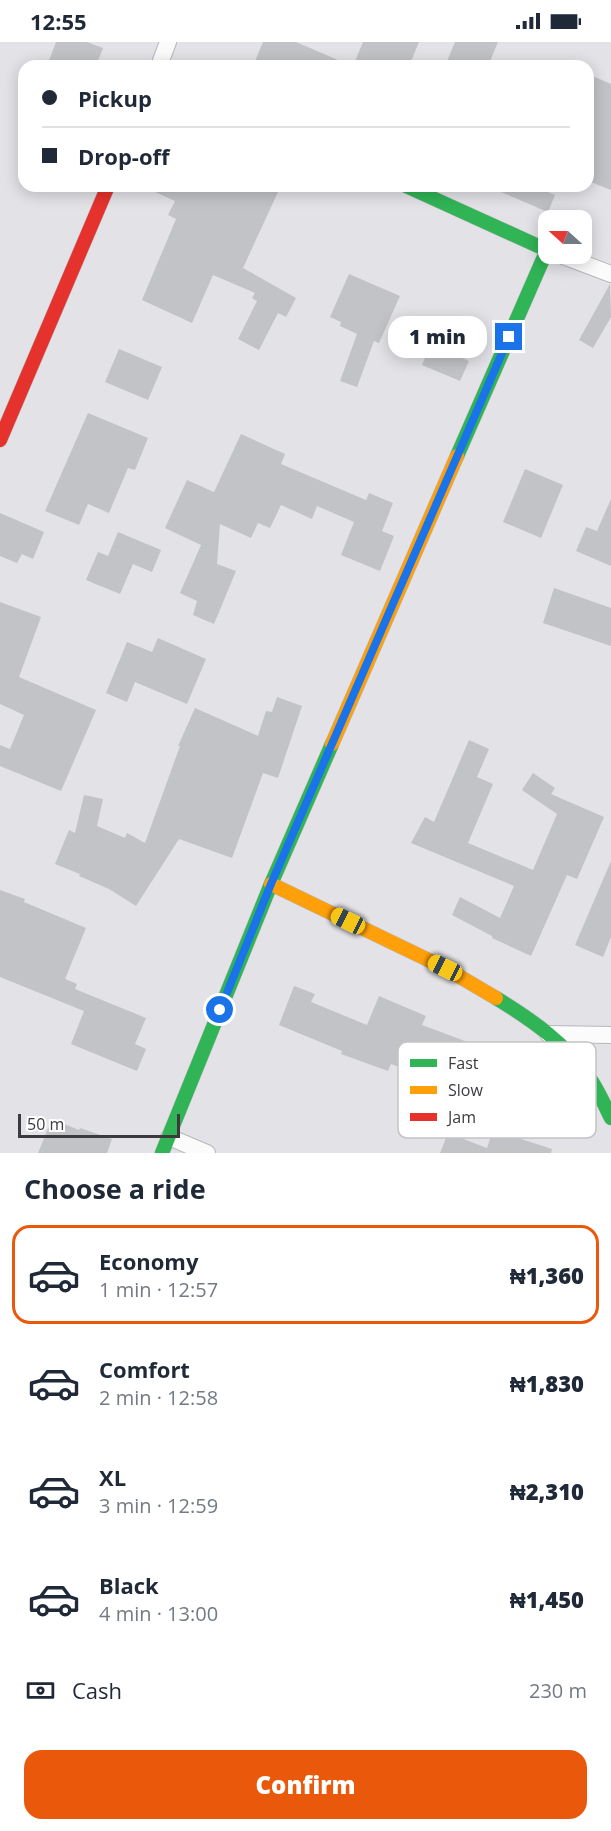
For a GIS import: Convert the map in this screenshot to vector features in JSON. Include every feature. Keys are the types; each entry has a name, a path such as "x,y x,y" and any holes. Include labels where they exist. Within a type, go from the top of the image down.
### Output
{"street":[{"path":"161,60 168,42"},
{"path":"0,440 105,192"},
{"path":"419,192 538,245"},
{"path":"162,1153 271,884 545,264"},
{"path":"585,264 611,274"},
{"path":"271,884 445,968 526,1016 557,1042"},
{"path":"548,1034 611,1035"},
{"path":"596,1090 611,1118"},
{"path":"169,1137 207,1153"}],"building":[{"path":"56,42 87,42 103,48 98,60 49,60"},
{"path":"263,42 296,42 338,60 256,60"},
{"path":"363,42 419,42 412,60 356,60"},
{"path":"455,42 498,42 490,60 448,60"},
{"path":"594,77 611,84 611,190 594,183"},
{"path":"155,192 278,192 243,268 296,298 286,317 278,313 259,350 238,339 257,301 252,298 255,293 213,275 192,323 142,300 176,219 168,215 175,201"},
{"path":"501,192 548,192 555,195 549,210 543,210"},
{"path":"349,274 400,296 379,343 374,341 357,387 340,381 357,334 340,326 341,322 330,317"},
{"path":"610,284 611,317 593,348 579,340"},
{"path":"442,319 463,328 452,353 469,361 460,381 422,365"},
{"path":"119,349 162,367 148,400 105,382"},
{"path":"88,413 148,438 135,470 128,468 109,513 88,504 79,525 45,511"},
{"path":"241,434 285,454 281,464 366,500 369,493 393,503 382,531 394,536 380,571 341,555 354,522 317,506 312,519 281,505 270,528 258,523 251,538 220,524 217,564 236,571 214,624 193,615 197,601 180,593 201,545 165,528 187,480 214,492"},
{"path":"525,469 563,485 541,538 503,522"},
{"path":"611,499 611,566 576,551 586,527 597,531"},
{"path":"0,513 44,532 33,559 22,554 17,563 0,556"},
{"path":"118,532 161,550 152,572 133,564 120,594 86,580 98,552 108,556"},
{"path":"554,588 611,608 611,646 543,623"},
{"path":"0,602 41,617 19,677 96,710 61,791 0,766 0,745 10,749 24,715 0,704"},
{"path":"158,638 206,659 187,704 135,682 127,702 106,693 127,642 152,652"},
{"path":"277,697 302,706 278,778 263,773 232,858 179,839 136,906 109,889 55,864 69,830 75,833 84,795 103,799 97,826 125,838 127,833 145,843 180,746 178,746 195,708 258,736 266,711 272,712"},
{"path":"469,740 489,749 477,777 493,784 468,843 533,870 557,814 522,790 533,773 555,788 551,794 604,817 577,879 567,875 531,956 492,938 452,915 460,897 500,918 514,886 411,843 425,817 434,822"},
{"path":"611,861 611,937 603,957 575,945"},
{"path":"0,890 25,899 24,902 86,928 65,979 77,984 75,989 146,1018 135,1044 146,1049 137,1071 71,1044 84,1011 0,977"},
{"path":"294,986 315,994 311,1002 367,1025 379,996 426,1016 422,1025 468,1042 398,1042 398,1067 391,1064 388,1071 341,1054 342,1051 279,1025"},
{"path":"52,1119 79,1130 80,1128 112,1139 107,1153 38,1153"},
{"path":"446,1138 461,1138 487,1148 490,1138 518,1138 552,1149 551,1153 440,1153"}],"traffic: fast":[{"path":"419,192 547,250 457,456"},
{"path":"162,1153 271,884 332,744"},
{"path":"496,998 536,1024 558,1042"},
{"path":"596,1089 611,1118"}],"traffic: slow":[{"path":"332,744 457,456"},
{"path":"271,884 445,968 496,998"}],"traffic: jam":[{"path":"0,440 105,192"}],"route":[{"path":"220,1010 271,884 509,337"}]}
